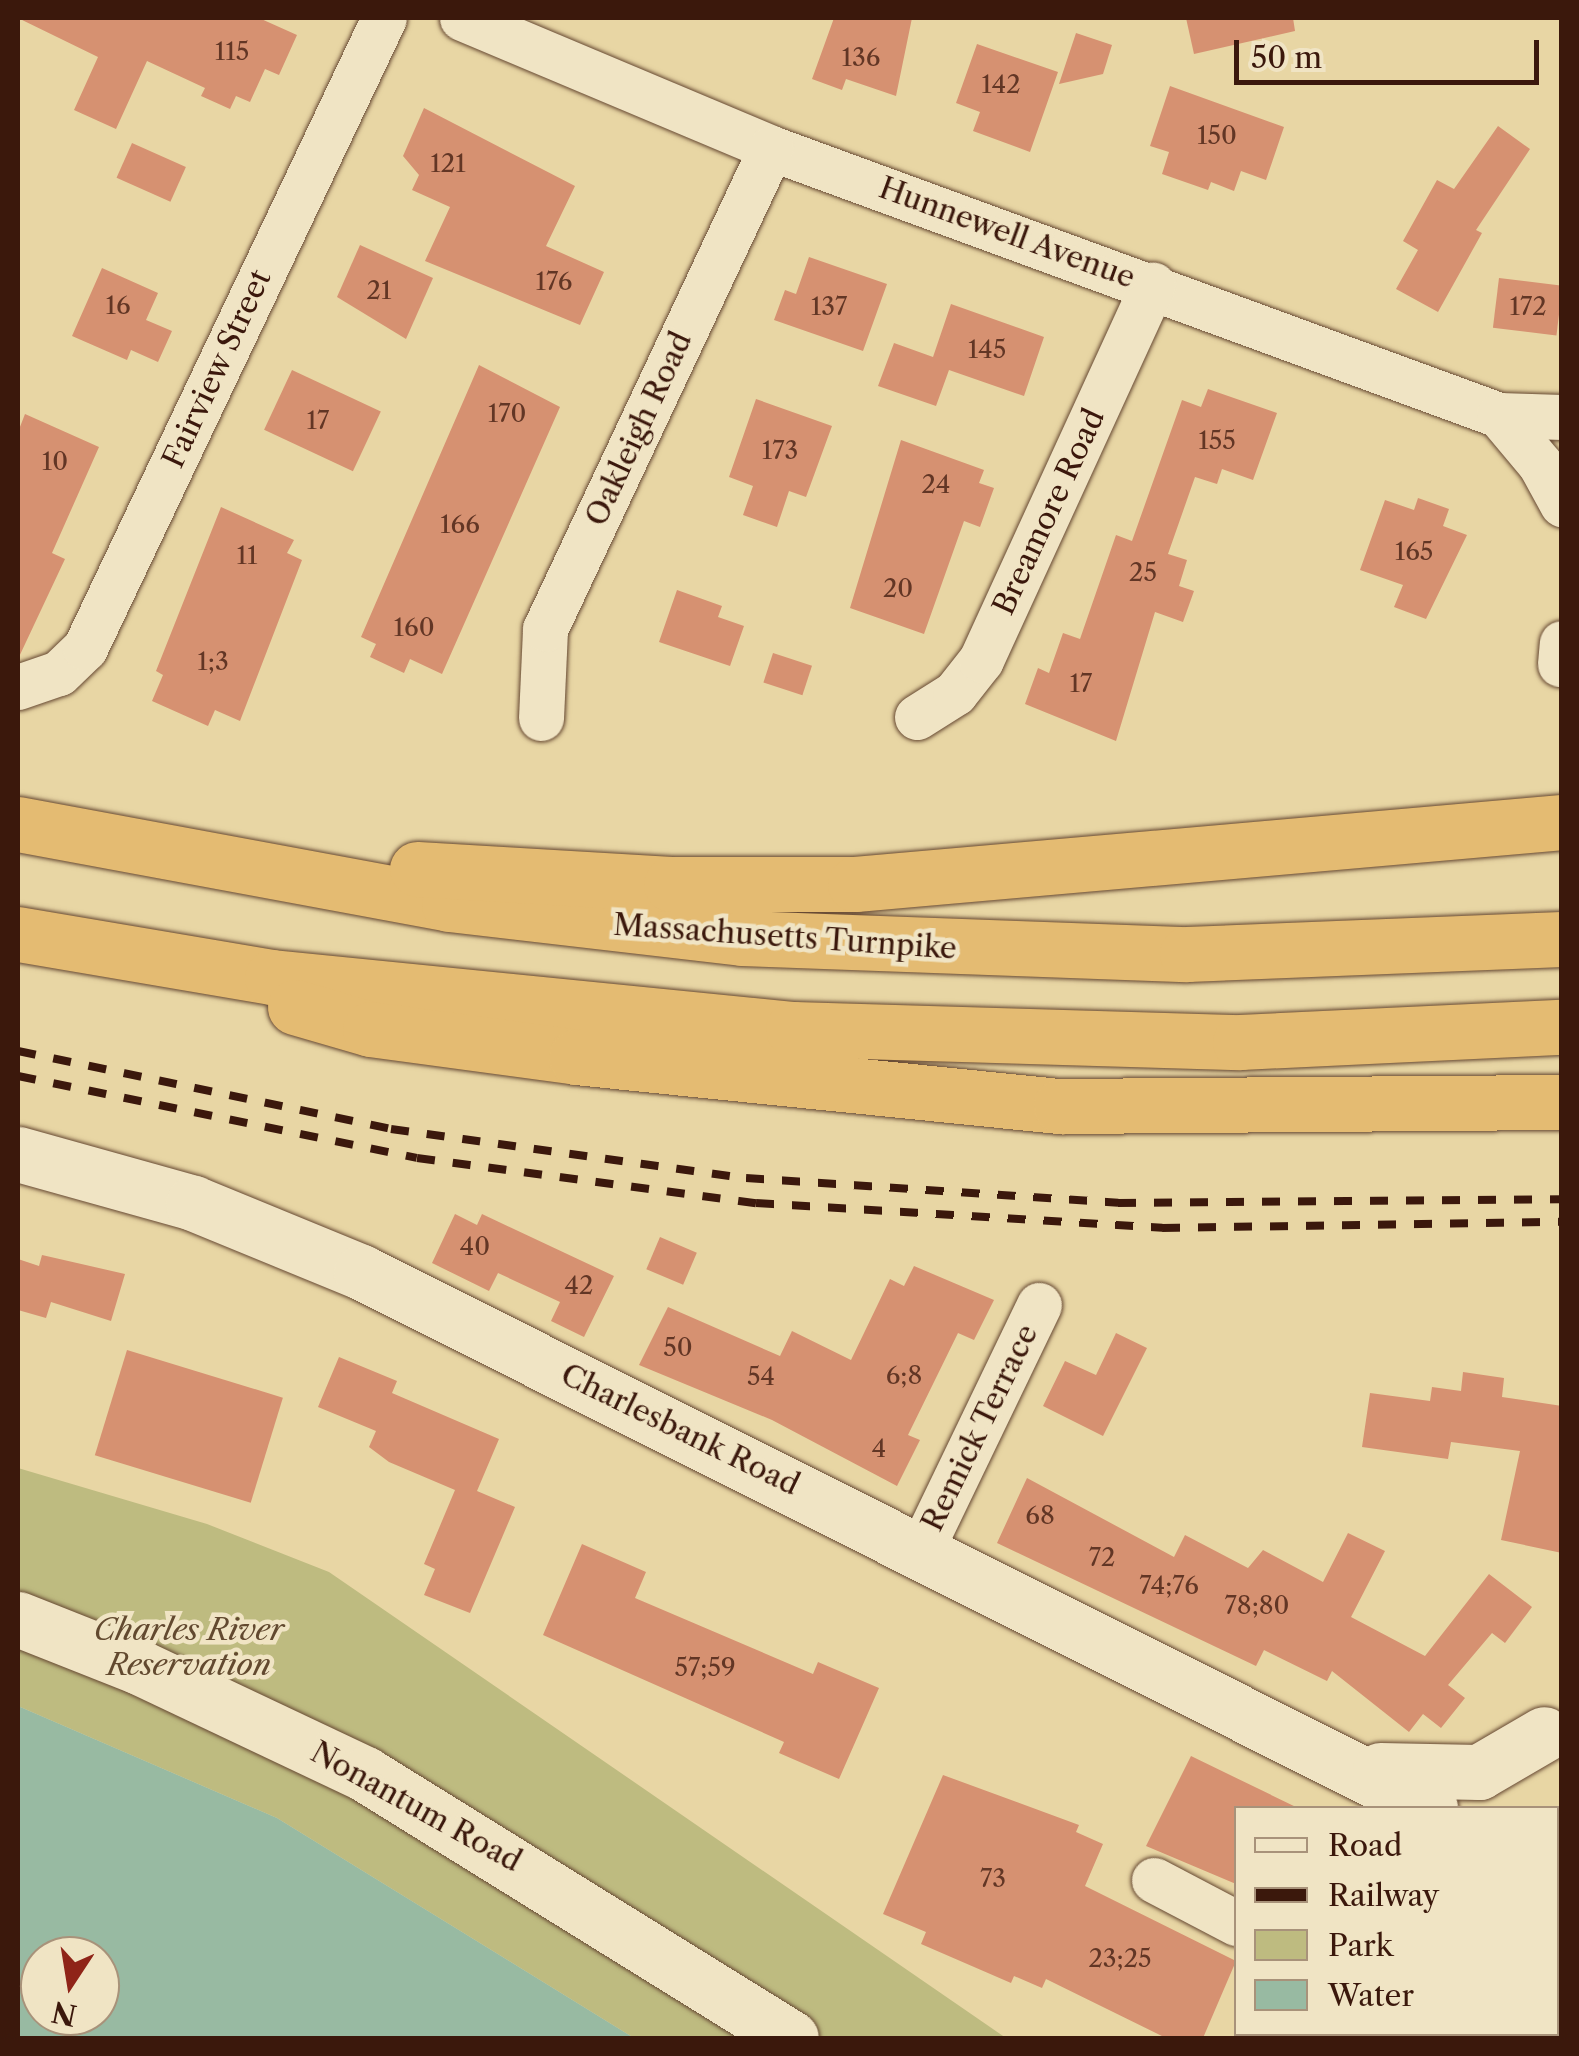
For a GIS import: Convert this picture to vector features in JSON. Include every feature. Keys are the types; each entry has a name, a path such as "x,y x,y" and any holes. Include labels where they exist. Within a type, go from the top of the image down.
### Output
{"highway":[{"path":"224,864 806,886 1562,822"},
{"name":"Massachusetts Turnpike","path":"18,824 224,864 574,921 814,942 1187,954 1562,939"},
{"path":"18,934 125,956 494,1003 923,1036 1240,1042 1562,1027"},
{"path":"125,956 370,1029 854,1087 1192,1110 1562,1102"}],"street":[{"name":"Fairview Street","path":"18,687 59,673 86,648 384,18"},
{"name":"Hunnewell Avenue","path":"462,18 771,148 1499,415 1562,417"},
{"name":"Oakleigh Road","path":"541,718 546,628 771,148"},
{"name":"Breamore Road","path":"917,717 955,694 981,660 1153,285"},
{"path":"1499,415 1540,464 1562,504"},
{"path":"1560,664 1562,643"},
{"name":"Charlesbank Road","path":"18,1154 194,1203 290,1240 921,1550 1426,1806"},
{"name":"Remick Terrace","path":"921,1550 1039,1305"},
{"name":"Nonantum Road","path":"18,1620 139,1667 365,1774 791,2038"},
{"path":"1495,1806 1553,1724"},
{"name":"Charlesbank Road","path":"1324,1751 1409,1776 1463,1776 1508,1761 1553,1724"},
{"path":"1154,1880 1234,1923"}],"green space":[{"name":"Charles River Reservation","path":"18,1468 207,1524 329,1572 1006,2038 634,2038 277,1818 18,1706"}],"water":[{"path":"18,1706 277,1818 634,2038 18,2038"}],"building":[{"path":"18,18 259,18 297,35 279,75 265,69 250,102 236,96 230,109 201,96 205,88 147,61 116,129 74,110 98,57"},
{"path":"834,18 912,18 896,96 846,79 842,90 812,79"},
{"path":"1186,18 1293,18 1295,31 1194,54"},
{"path":"1076,33 1112,45 1103,74 1059,84"},
{"path":"977,44 1058,72 1030,152 973,131 980,112 956,103"},
{"path":"1170,86 1284,127 1266,180 1241,171 1234,191 1211,182 1208,190 1162,174 1169,152 1150,146"},
{"path":"424,108 575,186 546,246 604,272 580,325 425,261 450,207 412,190 419,175 403,156"},
{"path":"1498,126 1530,149 1476,230 1482,233 1438,312 1396,289 1418,250 1403,241 1437,180 1454,189"},
{"path":"132,143 186,167 170,202 117,178"},
{"path":"360,245 433,278 406,339 337,297"},
{"path":"809,257 887,284 863,351 774,320 785,290 796,294"},
{"path":"102,268 158,293 146,320 172,331 158,362 131,350 127,360 72,336"},
{"path":"1499,278 1562,286 1556,335 1493,328"},
{"path":"951,304 1044,337 1024,396 949,370 936,406 878,386 894,343 933,357"},
{"path":"479,365 560,407 442,674 410,659 404,673 370,657 376,644 361,637"},
{"path":"292,370 381,411 353,471 264,430"},
{"path":"1208,389 1277,413 1253,480 1222,469 1217,484 1195,477 1168,554 1187,560 1179,586 1194,591 1183,622 1155,612 1116,741 1025,704 1038,668 1049,673 1063,633 1080,639 1116,535 1132,541 1182,400 1201,407"},
{"path":"756,399 832,426 806,497 789,491 777,527 743,515 753,486 729,477"},
{"path":"25,414 99,447 52,553 65,559 18,659 18,432"},
{"path":"901,440 984,470 979,483 994,488 980,527 964,521 924,634 850,608"},
{"path":"1418,498 1449,509 1443,526 1467,535 1426,619 1394,607 1403,585 1360,570 1385,500 1414,510"},
{"path":"221,507 294,540 287,553 302,560 240,721 215,710 208,726 152,701 163,675 156,671"},
{"path":"677,590 722,606 718,617 744,626 730,666 659,642"},
{"path":"773,653 812,666 802,695 763,682"},
{"path":"455,1214 477,1225 482,1214 614,1276 584,1337 551,1321 560,1302 498,1273 489,1291 432,1263"},
{"path":"660,1237 697,1253 683,1285 646,1269"},
{"path":"42,1255 125,1274 111,1321 51,1302 46,1318 18,1310 18,1259 39,1266"},
{"path":"914,1266 994,1300 974,1340 958,1333 908,1435 920,1440 897,1486 772,1420 639,1365 668,1307 780,1356 792,1331 851,1360 890,1279 904,1286"},
{"path":"1116,1333 1147,1348 1103,1436 1043,1406 1065,1361 1096,1375"},
{"path":"127,1350 283,1398 251,1503 95,1455"},
{"path":"339,1357 397,1381 392,1393 499,1439 477,1491 515,1507 470,1613 424,1595 435,1569 424,1564 455,1490 389,1462 369,1447 376,1431 318,1407"},
{"path":"1463,1372 1504,1378 1502,1397 1562,1406 1562,1553 1501,1540 1520,1451 1451,1442 1448,1459 1362,1447 1370,1393 1430,1401 1432,1387 1461,1391"},
{"path":"1027,1478 1174,1557 1185,1535 1248,1568 1263,1550 1323,1582 1348,1533 1385,1551 1351,1617 1425,1656 1489,1574 1532,1607 1505,1643 1492,1633 1448,1685 1465,1698 1441,1728 1423,1714 1409,1732 1332,1671 1327,1681 1264,1650 1256,1666 997,1543"},
{"path":"582,1544 646,1572 635,1598 813,1674 818,1662 879,1688 839,1779 779,1753 784,1742 543,1635"},
{"path":"1191,1756 1294,1806 1234,1806 1234,1883 1146,1846"},
{"path":"943,1775 1079,1825 1076,1832 1103,1844 1085,1886 1234,1960 1234,1966 1203,2038 1166,2038 1046,1979 1042,1988 1014,1976 1011,1983 921,1944 926,1932 883,1914"}],"railway":[{"path":"18,1051 391,1129 746,1178 1118,1203 1562,1199"},
{"path":"18,1076 417,1158 756,1203 1162,1228 1562,1222"}]}
